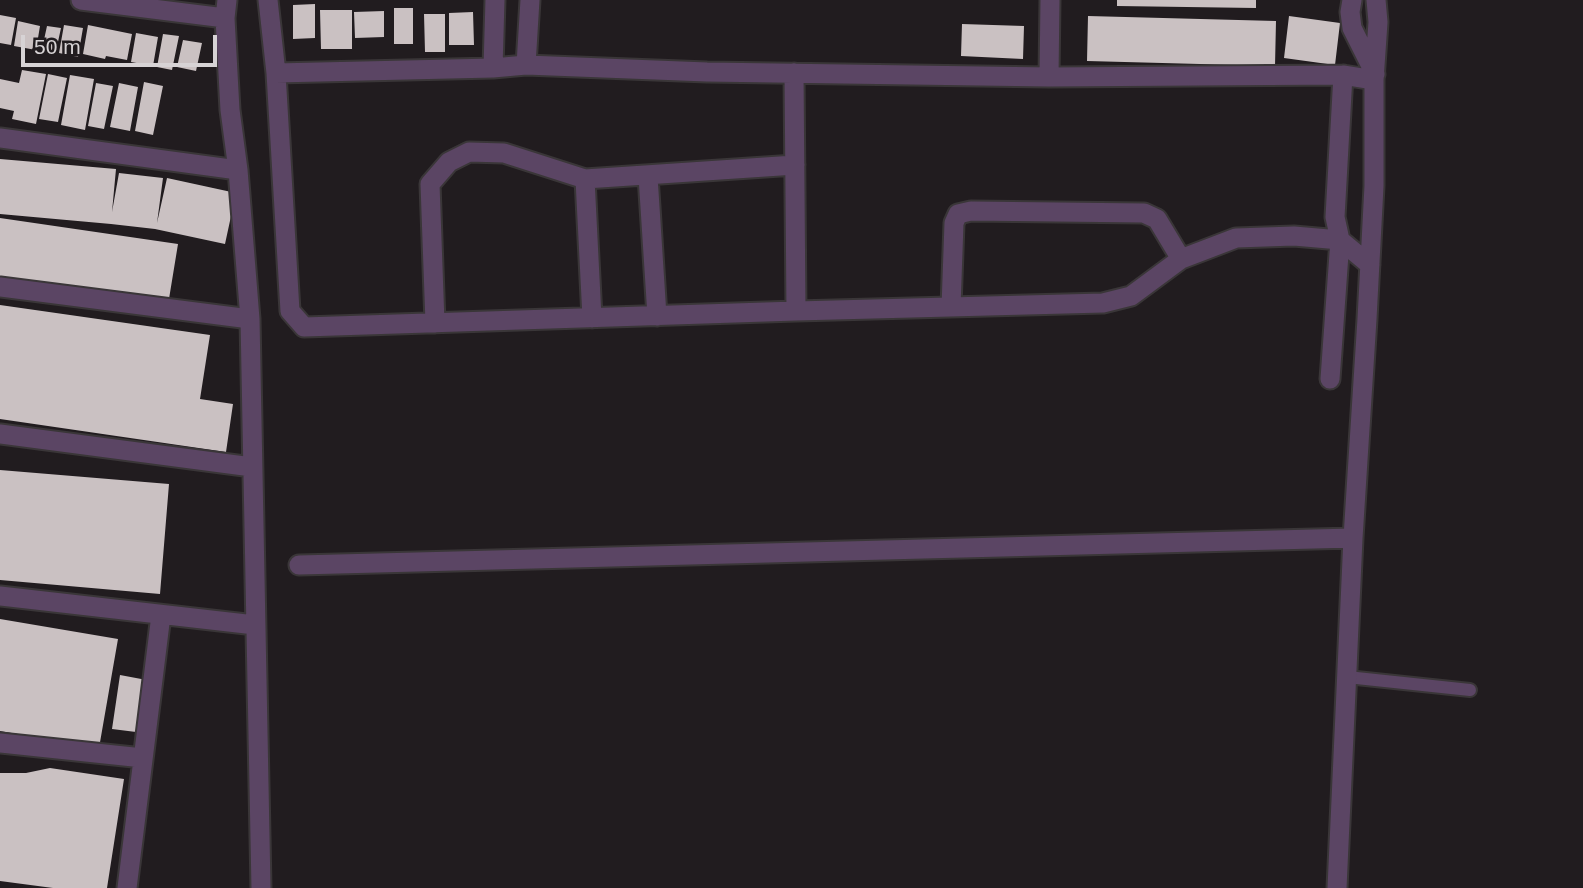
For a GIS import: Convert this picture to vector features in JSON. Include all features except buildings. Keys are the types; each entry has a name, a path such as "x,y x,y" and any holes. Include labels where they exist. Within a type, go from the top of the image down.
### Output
{"street":[{"path":"82,0 226,9 230,110 238,170 250,319 261,888"},
{"path":"268,0 276,73 290,311 304,327 1103,303 1131,296 1181,259 1237,238 1294,236 1340,240 1370,265"},
{"path":"493,68 495,0"},
{"path":"526,65 530,0"},
{"path":"1049,77 1050,0"},
{"path":"1352,0 1352,29 1375,78"},
{"path":"1337,888 1353,538 1374,186 1378,22 1376,0"},
{"path":"276,73 526,65 708,72 1049,77 1343,75 1375,78"},
{"path":"794,73 796,311"},
{"path":"1330,379 1340,240 1335,217 1343,75"},
{"path":"0,138 238,170"},
{"path":"435,323 430,184 449,162 469,152 504,153 585,179 795,165"},
{"path":"648,176 657,316"},
{"path":"585,179 592,318"},
{"path":"951,307 954,223 958,214 971,211 1144,213 1157,219 1181,259"},
{"path":"0,287 250,319"},
{"path":"0,435 252,467"},
{"path":"299,565 1353,538"},
{"path":"0,596 254,625"},
{"path":"127,888 161,615"},
{"path":"0,743 143,758"}],"lane":[{"path":"1347,677 1470,690"}]}
